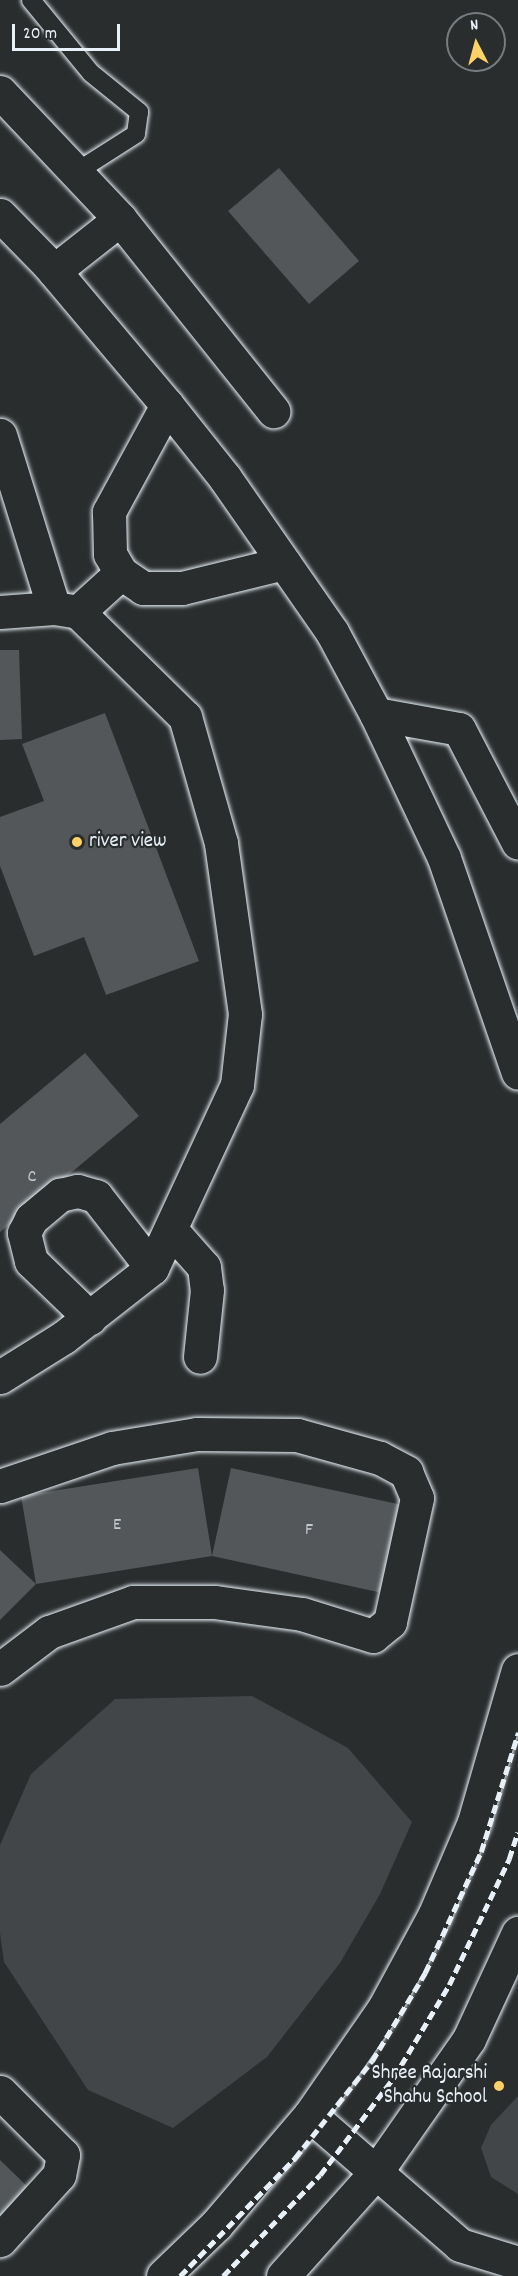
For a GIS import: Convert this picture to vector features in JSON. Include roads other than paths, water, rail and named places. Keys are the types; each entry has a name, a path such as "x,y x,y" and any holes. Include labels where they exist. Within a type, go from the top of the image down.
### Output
{"street":[{"path":"0,92 78,171 120,219 273,411"},
{"path":"0,215 54,271 167,405 332,632 376,714 444,858 518,1073"},
{"path":"54,271 120,219"},
{"path":"167,405 109,512 110,554 121,573 143,588 182,588 284,563"},
{"path":"0,435 66,610 185,717 221,843 245,1014 237,1086 172,1231 152,1268 90,1318 0,1377"},
{"path":"0,612 66,610 121,573"},
{"path":"376,714 459,729 518,843"},
{"path":"90,1318 31,1261 24,1233 31,1220 60,1195 78,1191 96,1197 152,1268"},
{"path":"172,1231 204,1267 207,1290 200,1357"},
{"path":"0,1486 112,1448 197,1434 297,1435 380,1458 406,1472 417,1498 390,1622 373,1636 302,1614 214,1602 133,1602 49,1632 0,1669"},
{"path":"163,2276 216,2225 310,2115 384,2008 434,1916 474,1822 518,1670"},
{"path":"283,2276 376,2172 469,2039 518,1933"},
{"path":"0,2092 63,2155 59,2175 0,2240"},
{"path":"310,2115 460,2246 518,2263"}],"lane":[{"path":"31,0 92,73 139,112 136,134 78,171"}],"railway":[{"path":"180,2276 295,2158 372,2061 425,1973 481,1852 518,1733"},
{"path":"223,2276 320,2175 394,2077 449,1985 509,1859 518,1832"}],"place":[{"name":"river view","path":"77,842"},
{"name":"Shree Rajarshi Shahu School","path":"499,2086"}]}
